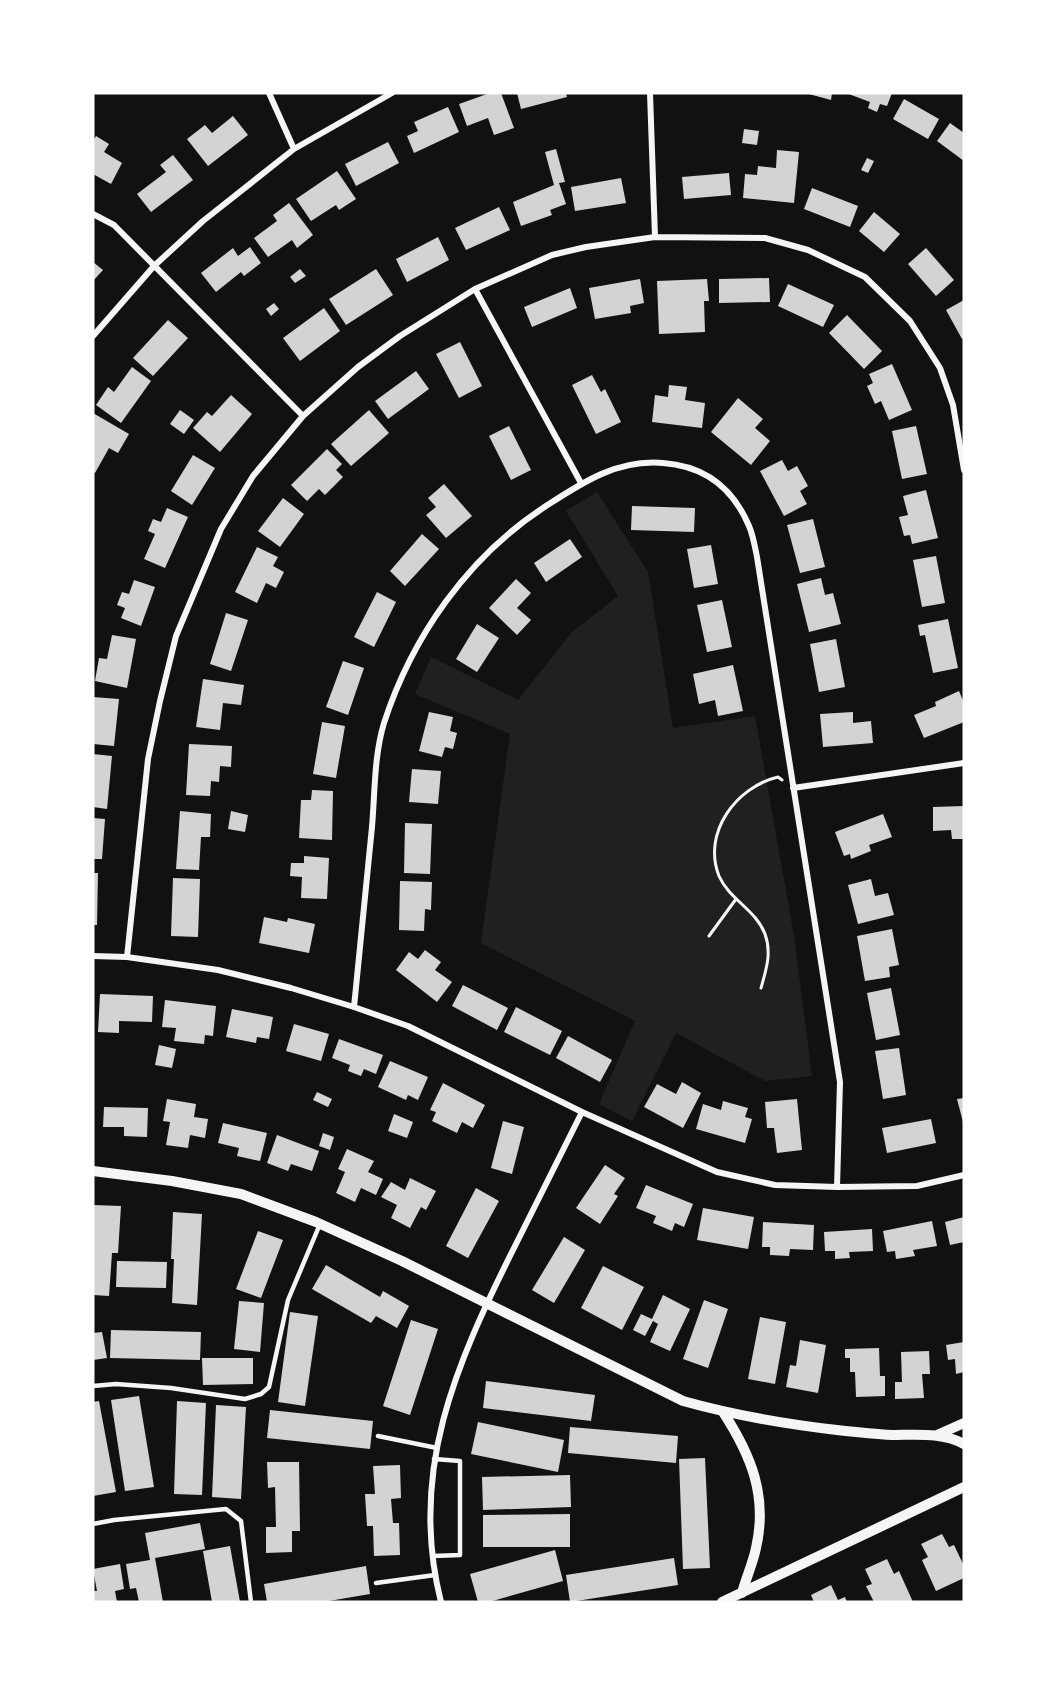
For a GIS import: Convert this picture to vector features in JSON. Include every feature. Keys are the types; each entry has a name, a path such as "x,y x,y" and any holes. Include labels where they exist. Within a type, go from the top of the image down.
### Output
{"street":[{"path":"269,93 294,149"},
{"path":"93,336 154,266 203,221 294,149 392,93"},
{"path":"650,93 656,237"},
{"path":"93,214 114,225 303,416"},
{"path":"126,957 148,759 160,700 176,636 221,529 253,476 303,416 367,360 400,336 475,289 552,255 656,237 765,238 808,250 865,277 910,321 940,368 953,405 962,443 964,470"},
{"path":"475,289 581,483"},
{"path":"354,1007 372,825 375,770 384,725 400,682 445,601 503,537 581,483 615,467 647,461 675,464 709,475 734,500 750,527 757,557 840,1082 837,1187"},
{"path":"793,788 964,763"},
{"path":"93,956 126,957 218,970 354,1007 408,1026 582,1112 717,1172 775,1185 837,1187 917,1186 964,1175"},
{"path":"441,1602 431,1541 434,1459 448,1400 465,1350 486,1304 582,1112"},
{"path":"93,1171 172,1180 241,1194 320,1224 683,1401 723,1412 835,1430 889,1435 937,1435 964,1444"},
{"path":"723,1412 741,1441 755,1473 760,1510 756,1547 742,1593"},
{"path":"937,1435 964,1423"},
{"path":"722,1602 964,1487"}],"lane":[{"path":"93,1386 116,1384 171,1388 245,1399 261,1395 269,1388 288,1300 320,1224"},
{"path":"378,1436 436,1448"},
{"path":"433,1556 460,1555 460,1461 434,1459"},
{"path":"93,1524 226,1509 241,1521 251,1602"},
{"path":"376,1583 435,1575"}],"path":[{"path":"761,988 768,965 769,950 765,935 758,921 736,898 720,876 715,856 717,834 728,810 747,791 778,777 793,788"},
{"path":"709,936 736,898"}],"shaded area":[{"path":"597,492 648,572 673,728 755,716 794,936 812,1076 765,1081 676,1033 632,1121 599,1104 635,1021 481,943 510,734 415,694 431,657 518,700 572,632 618,596 566,511"}],"building":[{"path":"490,93 501,93 514,128 494,135 488,118 467,126 459,104"},
{"path":"517,93 566,93 567,97 521,109"},
{"path":"805,93 832,93 831,100"},
{"path":"846,93 892,93 887,106 880,104 877,112 868,108 870,102"},
{"path":"904,99 939,119 928,139 893,119"},
{"path":"448,107 459,132 414,153 407,136 418,131 414,122"},
{"path":"233,116 248,135 208,166 187,139 205,125 212,133"},
{"path":"950,123 964,133 964,161 937,141"},
{"path":"744,129 759,131 757,145 742,143"},
{"path":"96,136 109,144 104,152 122,163 111,184 93,174 93,141"},
{"path":"388,142 399,163 356,186 345,164"},
{"path":"556,149 565,182 559,183 566,204 550,210 552,215 521,226 513,202 554,185 545,152"},
{"path":"777,150 799,152 794,203 743,198 745,174 757,175 758,166 776,168"},
{"path":"173,155 193,180 151,212 137,194 166,172 160,165"},
{"path":"867,158 874,161 868,173 861,170"},
{"path":"337,171 356,199 339,210 336,205 311,221 296,199"},
{"path":"729,173 731,195 684,199 682,177"},
{"path":"621,178 626,203 575,211 571,187"},
{"path":"812,188 858,206 850,227 804,209"},
{"path":"289,203 313,235 297,248 292,240 268,257 254,238 277,221 273,215"},
{"path":"499,207 510,230 466,250 455,228"},
{"path":"874,212 900,234 884,252 859,231"},
{"path":"438,237 449,260 407,282 396,259"},
{"path":"250,247 261,263 244,276 241,272 216,292 201,273 233,248 238,256"},
{"path":"926,248 954,280 936,296 908,264"},
{"path":"93,262 103,270 93,281"},
{"path":"300,269 306,276 295,283 290,277"},
{"path":"376,269 393,295 346,325 329,299"},
{"path":"769,278 770,302 719,303 719,279"},
{"path":"640,279 644,303 630,306 631,313 595,319 589,288"},
{"path":"707,279 709,301 704,301 705,332 659,334 657,281"},
{"path":"788,284 834,305 823,327 778,306"},
{"path":"570,288 577,308 532,327 524,307"},
{"path":"964,300 964,338 962,339 946,310"},
{"path":"274,303 279,309 271,316 266,309"},
{"path":"324,308 340,331 300,361 283,338"},
{"path":"847,315 882,351 864,369 829,333"},
{"path":"168,320 188,338 153,376 133,358"},
{"path":"460,342 482,386 459,398 436,354"},
{"path":"892,364 912,410 889,420 881,401 875,404 867,386 873,383 869,374"},
{"path":"132,367 151,381 121,423 96,405 108,387 114,392"},
{"path":"416,371 429,389 388,419 375,401"},
{"path":"592,375 601,392 605,389 621,422 596,434 572,385"},
{"path":"669,385 687,387 685,400 705,403 702,428 652,422 655,395 668,397"},
{"path":"231,395 252,414 220,452 193,428 207,412 212,416"},
{"path":"738,398 763,419 755,428 770,441 751,465 711,432"},
{"path":"180,410 194,420 184,434 170,424"},
{"path":"369,410 389,433 351,466 331,444"},
{"path":"93,413 129,434 118,453 109,448 95,473 93,472"},
{"path":"509,426 531,470 511,480 489,436"},
{"path":"916,426 927,474 902,479 892,431"},
{"path":"327,449 342,464 336,470 343,477 325,495 319,489 307,501 291,485"},
{"path":"193,455 215,468 192,505 171,491"},
{"path":"782,460 788,471 797,466 808,486 800,491 807,504 784,516 760,471"},
{"path":"444,484 472,516 446,538 426,515 436,507 428,498"},
{"path":"926,490 938,538 912,544 910,535 904,536 899,517 908,515 903,496"},
{"path":"283,498 304,514 280,547 258,531"},
{"path":"632,506 695,508 694,532 631,530"},
{"path":"167,508 188,517 165,568 144,559 155,534 148,531 153,519 161,522"},
{"path":"813,519 825,567 800,573 787,525"},
{"path":"422,534 439,549 405,586 390,571"},
{"path":"570,539 582,557 546,582 534,563"},
{"path":"711,545 718,584 694,588 687,549"},
{"path":"257,547 278,557 273,566 284,572 276,588 266,583 257,603 235,592"},
{"path":"936,556 945,603 922,607 913,560"},
{"path":"821,578 825,595 833,593 841,624 809,632 797,584"},
{"path":"516,579 531,593 517,608 531,620 517,635 489,608"},
{"path":"134,580 155,587 141,626 121,618 125,608 117,605 122,592 129,594"},
{"path":"377,592 396,602 374,647 354,637"},
{"path":"722,600 732,647 707,652 697,605"},
{"path":"226,613 248,620 231,671 210,664"},
{"path":"948,619 958,668 933,673 925,635 920,636 918,625"},
{"path":"477,624 499,638 477,672 456,659"},
{"path":"112,635 136,639 127,688 95,681 99,658 107,659"},
{"path":"836,639 845,687 819,692 810,644"},
{"path":"343,661 364,668 348,715 326,707"},
{"path":"733,665 743,711 718,716 715,700 699,704 693,674"},
{"path":"203,679 244,685 241,705 223,703 220,730 196,727"},
{"path":"959,691 964,703 964,722 924,738 914,715 936,706 935,702"},
{"path":"93,697 119,699 114,746 93,744"},
{"path":"429,712 453,717 450,731 457,733 453,749 445,747 442,757 419,751"},
{"path":"853,712 853,723 871,721 873,743 823,747 820,714"},
{"path":"322,722 345,726 336,778 313,774"},
{"path":"189,744 232,746 231,767 220,766 219,782 211,781 210,796 186,795"},
{"path":"93,754 112,756 107,809 93,807"},
{"path":"412,769 441,771 438,804 409,802"},
{"path":"312,790 333,791 332,840 299,838 301,800 311,800"},
{"path":"964,806 964,839 952,839 951,830 933,831 933,807"},
{"path":"180,811 211,814 210,837 201,837 199,870 176,869"},
{"path":"231,811 248,815 245,832 228,829"},
{"path":"883,814 892,837 869,845 871,851 851,859 850,854 844,856 835,832"},
{"path":"93,818 105,819 102,859 93,859"},
{"path":"405,823 432,824 430,874 404,873"},
{"path":"304,856 329,858 327,899 301,898 302,877 290,876 291,863 304,863"},
{"path":"93,873 98,873 97,925 93,925"},
{"path":"173,878 200,879 198,937 171,936"},
{"path":"871,879 875,896 888,893 894,915 858,924 848,885"},
{"path":"400,881 432,882 431,910 425,909 424,931 399,930"},
{"path":"264,917 287,922 288,918 315,924 309,953 259,943"},
{"path":"892,929 899,965 889,967 890,977 865,981 857,936"},
{"path":"425,950 441,962 435,970 452,982 437,1002 396,970 409,952 418,959"},
{"path":"463,985 508,1008 497,1030 452,1006"},
{"path":"891,988 900,1035 876,1040 867,993"},
{"path":"100,994 153,996 152,1022 119,1021 119,1033 98,1032"},
{"path":"165,1000 216,1006 213,1036 205,1035 204,1044 174,1041 176,1028 162,1027"},
{"path":"516,1007 562,1031 550,1055 504,1032"},
{"path":"232,1009 273,1017 269,1039 257,1037 256,1043 226,1037"},
{"path":"294,1024 329,1034 321,1061 286,1051"},
{"path":"568,1036 612,1060 600,1082 556,1058"},
{"path":"339,1039 383,1055 376,1074 364,1069 361,1076 348,1071 350,1065 332,1058"},
{"path":"159,1045 176,1049 172,1068 155,1065"},
{"path":"899,1048 906,1095 883,1099 875,1051"},
{"path":"390,1061 428,1077 418,1100 408,1095 406,1100 378,1087"},
{"path":"682,1082 701,1093 683,1128 644,1107 657,1084 676,1094"},
{"path":"443,1083 485,1105 473,1128 462,1122 457,1133 432,1121 436,1112 430,1110"},
{"path":"317,1092 332,1099 328,1107 313,1100"},
{"path":"964,1098 964,1122 963,1122 957,1099"},
{"path":"167,1099 196,1104 194,1117 208,1119 205,1138 190,1135 188,1148 166,1145 170,1122 163,1121"},
{"path":"797,1099 802,1150 777,1153 774,1128 767,1128 765,1102"},
{"path":"723,1101 748,1108 745,1117 752,1119 745,1143 696,1129 703,1104 721,1110"},
{"path":"104,1107 148,1108 147,1137 124,1136 124,1127 103,1127"},
{"path":"394,1114 413,1122 407,1138 388,1131"},
{"path":"931,1119 936,1143 887,1153 882,1128"},
{"path":"503,1121 524,1127 512,1174 491,1168"},
{"path":"223,1123 267,1133 260,1161 237,1156 239,1148 218,1143"},
{"path":"323,1133 334,1137 330,1150 319,1146"},
{"path":"277,1135 319,1151 312,1171 291,1164 288,1171 267,1163"},
{"path":"347,1149 374,1161 368,1172 383,1179 376,1195 361,1188 355,1202 336,1193 345,1172 338,1169"},
{"path":"605,1165 625,1178 614,1194 618,1196 600,1224 576,1208"},
{"path":"410,1178 436,1191 426,1210 421,1207 410,1228 391,1218 397,1205 381,1197 391,1182 405,1190"},
{"path":"646,1185 693,1204 684,1227 675,1223 672,1231 653,1223 656,1216 636,1208"},
{"path":"476,1188 499,1201 468,1258 446,1246"},
{"path":"93,1205 121,1206 118,1253 112,1253 109,1296 93,1295"},
{"path":"703,1208 754,1217 748,1249 697,1240"},
{"path":"173,1212 202,1214 197,1305 172,1303"},
{"path":"964,1217 964,1242 950,1245 945,1222"},
{"path":"932,1221 937,1246 913,1250 915,1256 896,1259 895,1251 887,1252 883,1231"},
{"path":"763,1222 814,1225 813,1250 790,1249 789,1256 770,1255 770,1247 762,1247"},
{"path":"872,1229 873,1251 849,1252 850,1258 835,1259 835,1251 825,1251 824,1232"},
{"path":"258,1231 283,1240 261,1298 236,1289"},
{"path":"564,1237 585,1250 554,1303 532,1290"},
{"path":"117,1261 167,1262 166,1288 116,1287"},
{"path":"326,1265 380,1297 383,1291 409,1306 397,1328 376,1316 371,1323 312,1289"},
{"path":"603,1266 644,1287 622,1330 581,1308"},
{"path":"663,1295 690,1309 670,1351 650,1342 658,1324 653,1321 645,1336 633,1330 641,1314 652,1319"},
{"path":"704,1300 728,1309 708,1368 683,1359"},
{"path":"239,1301 264,1303 260,1352 234,1349"},
{"path":"290,1312 318,1316 305,1406 278,1402"},
{"path":"760,1317 786,1322 775,1384 748,1379"},
{"path":"411,1320 438,1329 410,1415 383,1406"},
{"path":"111,1330 201,1332 200,1360 110,1358"},
{"path":"102,1332 107,1358 93,1360 93,1333"},
{"path":"800,1340 826,1345 818,1393 786,1387 790,1365 796,1366"},
{"path":"964,1342 964,1372 956,1374 955,1359 948,1360 946,1345"},
{"path":"879,1348 880,1376 885,1376 885,1396 856,1397 855,1372 850,1372 850,1358 845,1358 845,1349"},
{"path":"929,1351 930,1374 922,1374 924,1398 895,1399 895,1382 902,1382 901,1352"},
{"path":"202,1358 253,1358 253,1384 203,1385"},
{"path":"486,1381 595,1395 591,1421 483,1408"},
{"path":"139,1396 154,1487 125,1491 111,1400"},
{"path":"99,1401 116,1492 93,1496 93,1402"},
{"path":"177,1401 206,1403 202,1495 174,1494"},
{"path":"216,1405 246,1407 241,1499 212,1497"},
{"path":"270,1410 373,1421 370,1449 267,1438"},
{"path":"478,1422 564,1440 558,1472 471,1454"},
{"path":"570,1427 678,1436 676,1463 568,1453"},
{"path":"705,1458 710,1568 683,1569 679,1459"},
{"path":"267,1462 299,1462 300,1531 292,1531 292,1552 266,1553 266,1527 276,1527 275,1487 268,1488"},
{"path":"400,1465 401,1498 391,1499 393,1523 399,1523 400,1555 374,1556 373,1526 367,1526 365,1494 375,1494 373,1466"},
{"path":"570,1475 571,1507 483,1510 482,1477"},
{"path":"570,1514 570,1547 483,1547 483,1515"},
{"path":"200,1523 205,1549 155,1558 163,1602 139,1602 136,1588 130,1589 126,1564 150,1560 145,1533"},
{"path":"942,1534 949,1547 954,1545 964,1566 964,1578 936,1591 922,1560 928,1557 921,1544"},
{"path":"230,1546 240,1602 212,1602 203,1551"},
{"path":"555,1550 563,1581 489,1602 478,1602 470,1574"},
{"path":"674,1558 678,1585 570,1602 566,1575"},
{"path":"887,1559 894,1574 899,1571 913,1602 874,1602 866,1586 872,1584 865,1569"},
{"path":"120,1564 124,1589 115,1591 117,1602 93,1602 93,1591 97,1591 93,1569"},
{"path":"366,1566 370,1594 323,1602 267,1602 264,1584"},
{"path":"831,1585 838,1600 845,1597 847,1602 814,1602 811,1595"}]}
